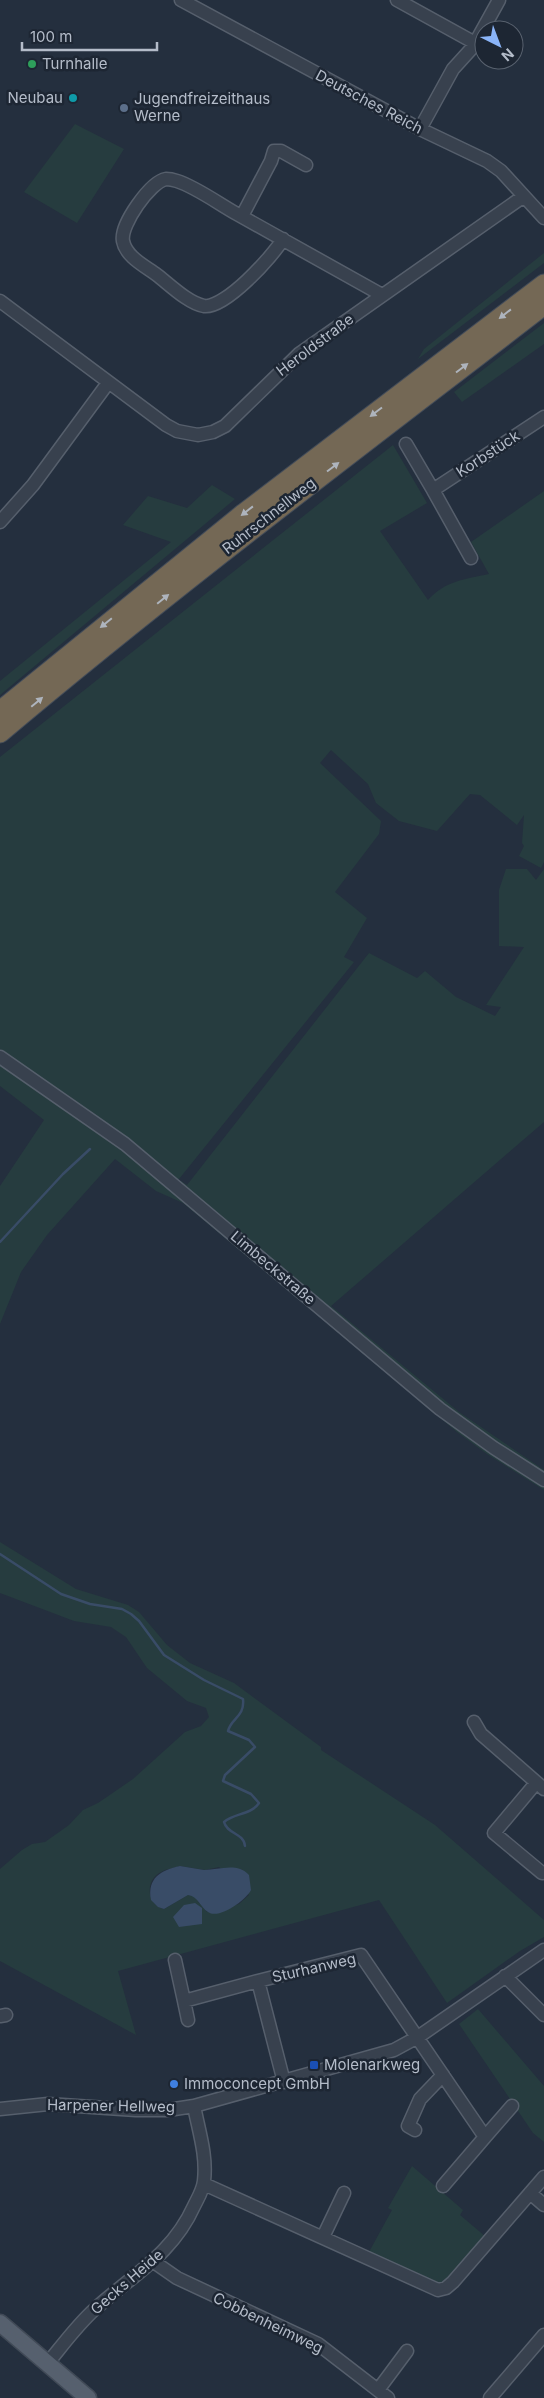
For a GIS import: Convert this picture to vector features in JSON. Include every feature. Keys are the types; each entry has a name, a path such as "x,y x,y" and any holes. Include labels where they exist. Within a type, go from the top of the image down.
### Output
{"highway":[{"name":"Ruhrschnellweg","path":"0,711 236,519 544,284"},
{"name":"Ruhrschnellweg","path":"0,733 239,539 544,305"}],"main road":[{"path":"0,2323 88,2398"}],"street":[{"name":"Deutsches Reich","path":"182,0 420,129 487,161 501,171 544,218"},
{"path":"397,0 474,42"},
{"path":"488,20 499,0"},
{"path":"420,129 453,69 474,44"},
{"path":"242,216 271,161 274,151 281,151 306,165"},
{"path":"283,239 276,252 223,301 210,306 196,303 131,256 123,241 125,227 148,190 161,180 178,181 242,216 283,239 382,295"},
{"name":"Heroldstraße","path":"0,301 108,383 177,431 198,435 213,432 235,418 256,394 294,358 524,196"},
{"path":"0,522 33,485 108,383"},
{"name":"Korbstück","path":"433,490 544,418"},
{"path":"406,444 472,558"},
{"name":"Limbeckstraße","path":"0,1057 125,1144 440,1409 494,1448 544,1480"},
{"path":"474,1722 481,1734 540,1786 494,1832 542,1873"},
{"name":"Harpener Hellweg","path":"0,2109 48,2104 136,2110 168,2110 194,2106 394,2050 418,2037 544,1950"},
{"name":"Sturhanweg","path":"184,2001 361,1955 418,2037"},
{"path":"174,1960 188,2020"},
{"path":"505,1976 544,2015"},
{"name":"Sturhanweg","path":"258,1982 284,2082"},
{"path":"418,2037 485,2136"},
{"path":"414,2130 408,2126 420,2099 443,2075"},
{"name":"Gecks Heide","path":"47,2364 94,2310 154,2262 184,2226 204,2184 203,2143 194,2106"},
{"path":"443,2186 512,2106"},
{"path":"204,2184 438,2290 446,2288 544,2177"},
{"path":"323,2237 344,2193"},
{"path":"530,2193 544,2205"},
{"name":"Cobbenheimweg","path":"154,2262 177,2278 318,2344 383,2394 407,2351"},
{"path":"490,2398 544,2335"}],"green space":[{"path":"75,124 124,149 77,223 24,192"},
{"path":"544,253 544,263 418,359 424,349"},
{"path":"544,323 544,344 462,402 454,392"},
{"path":"393,445 427,503 380,531 428,600 448,585 464,579 489,574 471,542 544,491 544,862 541,868 519,856 524,846 522,843 524,815 517,825 480,795 470,794 437,831 399,821 376,803 368,784 331,750 320,763 381,821 379,834 335,892 367,918 344,957 354,962 179,1179 167,1182 181,1181 187,1185 369,953 417,978 425,971 456,997 495,1016 501,1007 486,1005 524,947 499,946 499,890 506,869 527,869 536,880 544,869 544,1122 331,1306 459,1412 544,1470 544,1490 487,1454 457,1432 183,1203 156,1191 115,1159 47,1235 21,1272 0,1324 0,1186 44,1120 0,1086 0,757"},
{"path":"212,485 235,499 0,695 0,681 171,542 123,525 148,496 187,508"},
{"path":"0,1542 76,1589 128,1605 139,1612 167,1645 190,1663 234,1683 321,1747 321,1750 435,1825 544,1920 544,1937 520,1951 447,2003 379,1900 118,1971 136,2035 0,1961 0,1869 22,1850 32,1844 45,1842 69,1825 83,1810 98,1803 133,1779 185,1732 201,1726 209,1717 206,1708 187,1701 147,1668 126,1637 111,1627 74,1621 0,1593","holes":["180,1866 205,1870 219,1867 249,1895 239,1904 207,1912 194,1896 188,1895 164,1909 158,1906 151,1897 150,1886 152,1880 161,1872"]},
{"path":"478,2009 544,2086 544,2142 533,2133 459,2024"},
{"path":"412,2166 463,2210 460,2215 486,2237 445,2285 437,2287 369,2252 392,2210 388,2208"}],"water":[{"path":"180,1866 204,1870 239,1869 249,1875 251,1890 244,1899 232,1908 219,1913 213,1914 208,1912 195,1898 188,1895 164,1909 158,1907 151,1900 150,1892 153,1881 161,1873"},
{"path":"195,1903 202,1908 202,1924 179,1927 173,1917 184,1905"}],"waterway":[{"path":"0,1242 63,1174 90,1149"},
{"path":"0,1554 61,1594 90,1604 122,1609 131,1614 139,1621 164,1655 204,1680 243,1699 242,1710 228,1731 249,1740 255,1747 225,1775 223,1781 251,1794 259,1803 252,1810 224,1822 228,1829 242,1838 245,1846"}],"place":[{"name":"Turnhalle","path":"32,64"},
{"name":"Neubau","path":"73,98"},
{"name":"Jugendfreizeithaus Werne","path":"124,108"},
{"name":"Molenarkweg","path":"314,2065"},
{"name":"Immoconcept GmbH","path":"174,2084"}]}
